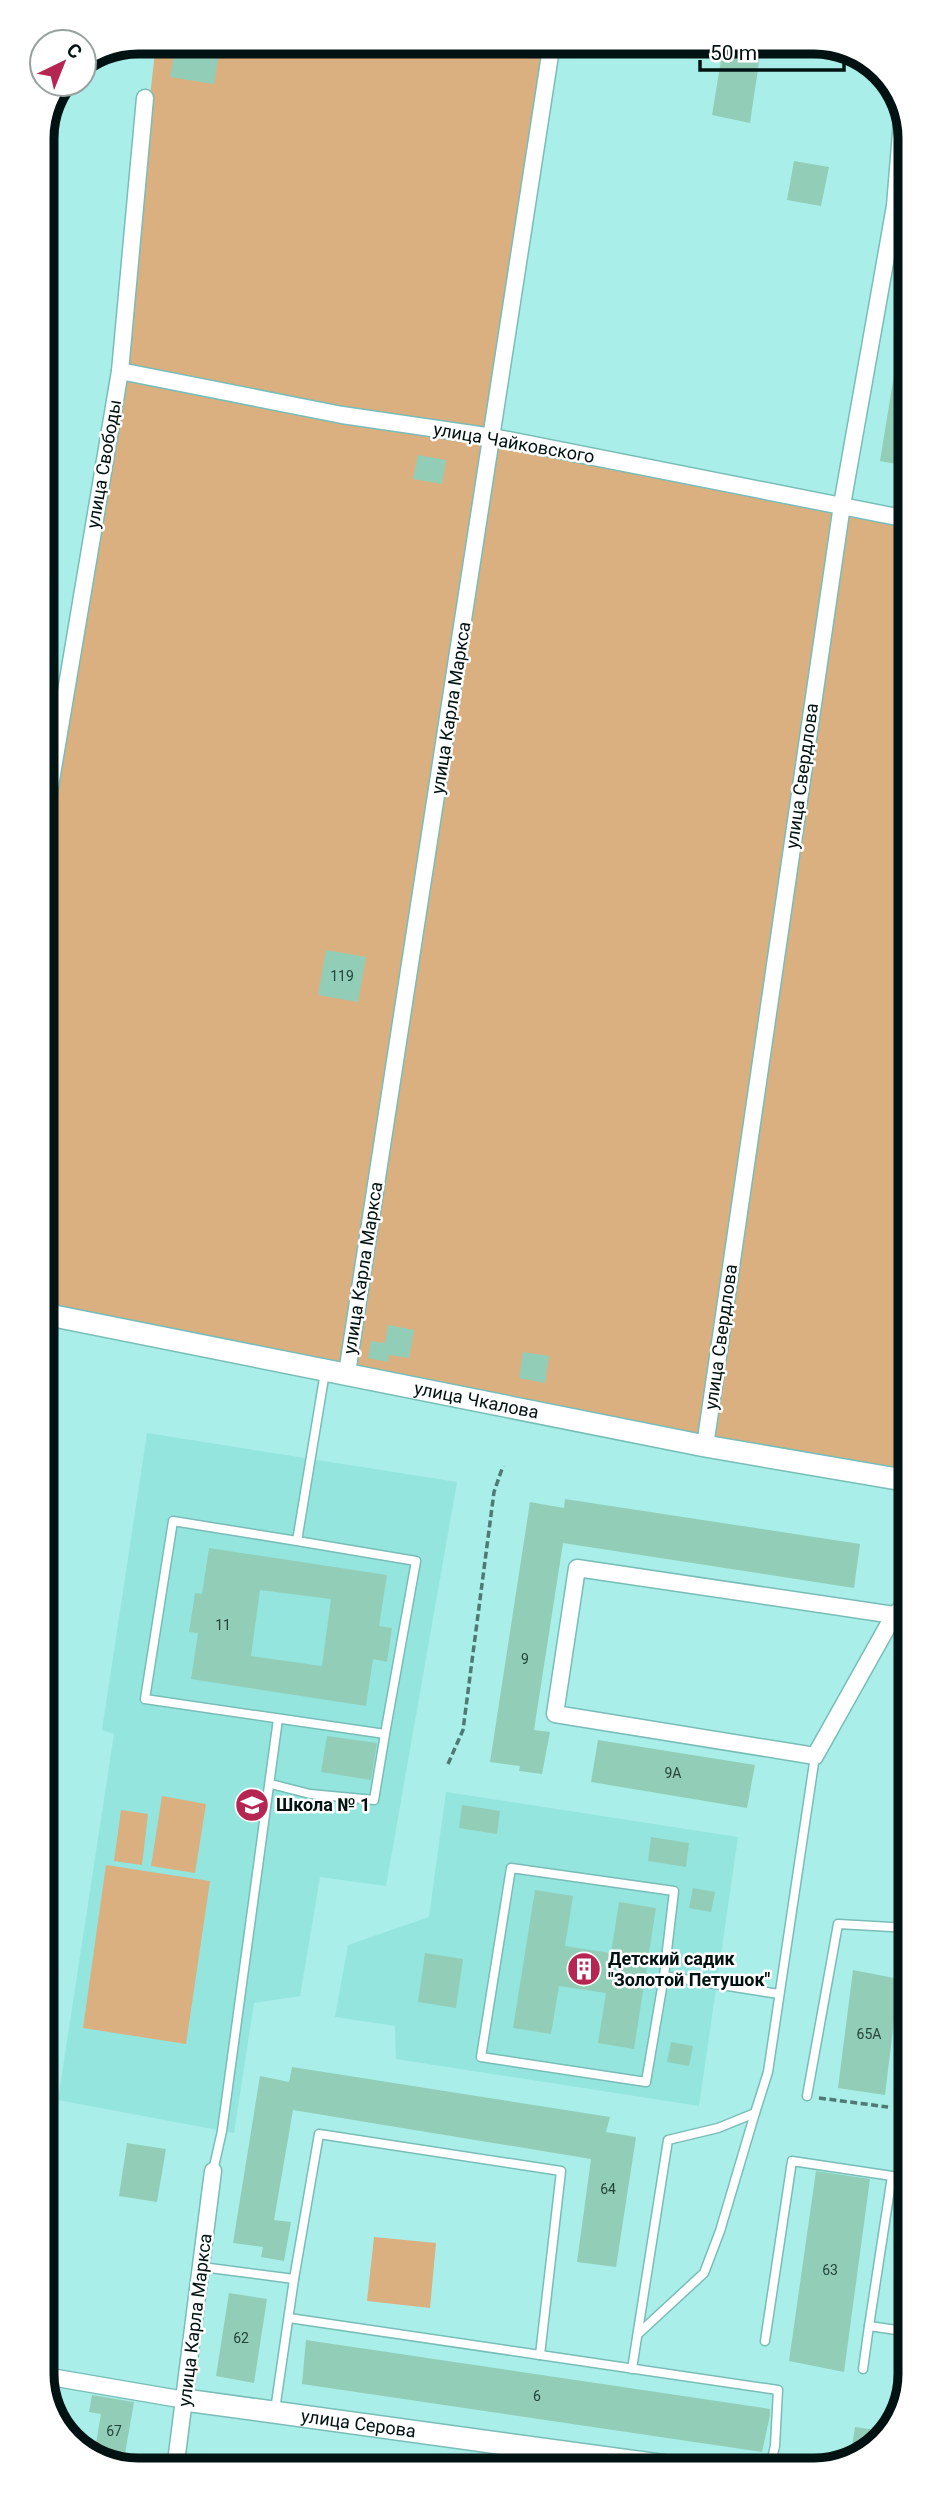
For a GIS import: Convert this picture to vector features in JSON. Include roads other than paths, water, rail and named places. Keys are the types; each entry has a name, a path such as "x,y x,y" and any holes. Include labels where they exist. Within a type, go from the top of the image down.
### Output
{"street":[{"name":"улица Карла Маркса","path":"347,1373 550,54"},
{"name":"улица Свободы","path":"54,763 120,371 145,98"},
{"name":"улица Свердлова","path":"705,1446 842,505 898,222"},
{"name":"улица Чайковского","path":"120,371 342,415 493,437 898,517"},
{"name":"улица Чкалова","path":"54,1316 705,1446 898,1479"},
{"path":"894,1615 577,1568 555,1714 815,1756 898,1612"},
{"name":"улица Карла Маркса","path":"177,2458 213,2171"},
{"name":"улица Серова","path":"54,2378 549,2458"}],"lane":[{"path":"297,1541 326,1369"},
{"path":"271,1784 310,1794 374,1800 416,1561 173,1521 145,1699 384,1734"},
{"path":"213,2171 222,2131 278,1719"},
{"path":"638,2334 704,2273 720,2231 768,2072 815,1756"},
{"path":"511,1868 674,1891 664,1976 646,2082 481,2057 511,1868"},
{"path":"807,2096 838,1924 898,1927"},
{"path":"664,1976 779,1994"},
{"path":"632,2369 668,2140 718,2128 755,2113"},
{"path":"275,2413 294,2279 319,2134 561,2171 540,2355"},
{"path":"765,2341 792,2161 892,2176 863,2369"},
{"path":"202,2267 294,2279"},
{"path":"289,2318 778,2389 772,2458"},
{"path":"869,2326 898,2330"}],"place":[{"name":"Школа № 1","path":"252,1805"},
{"name":"Детский садик \"Золотой Петушок\"","path":"584,1969"}]}
